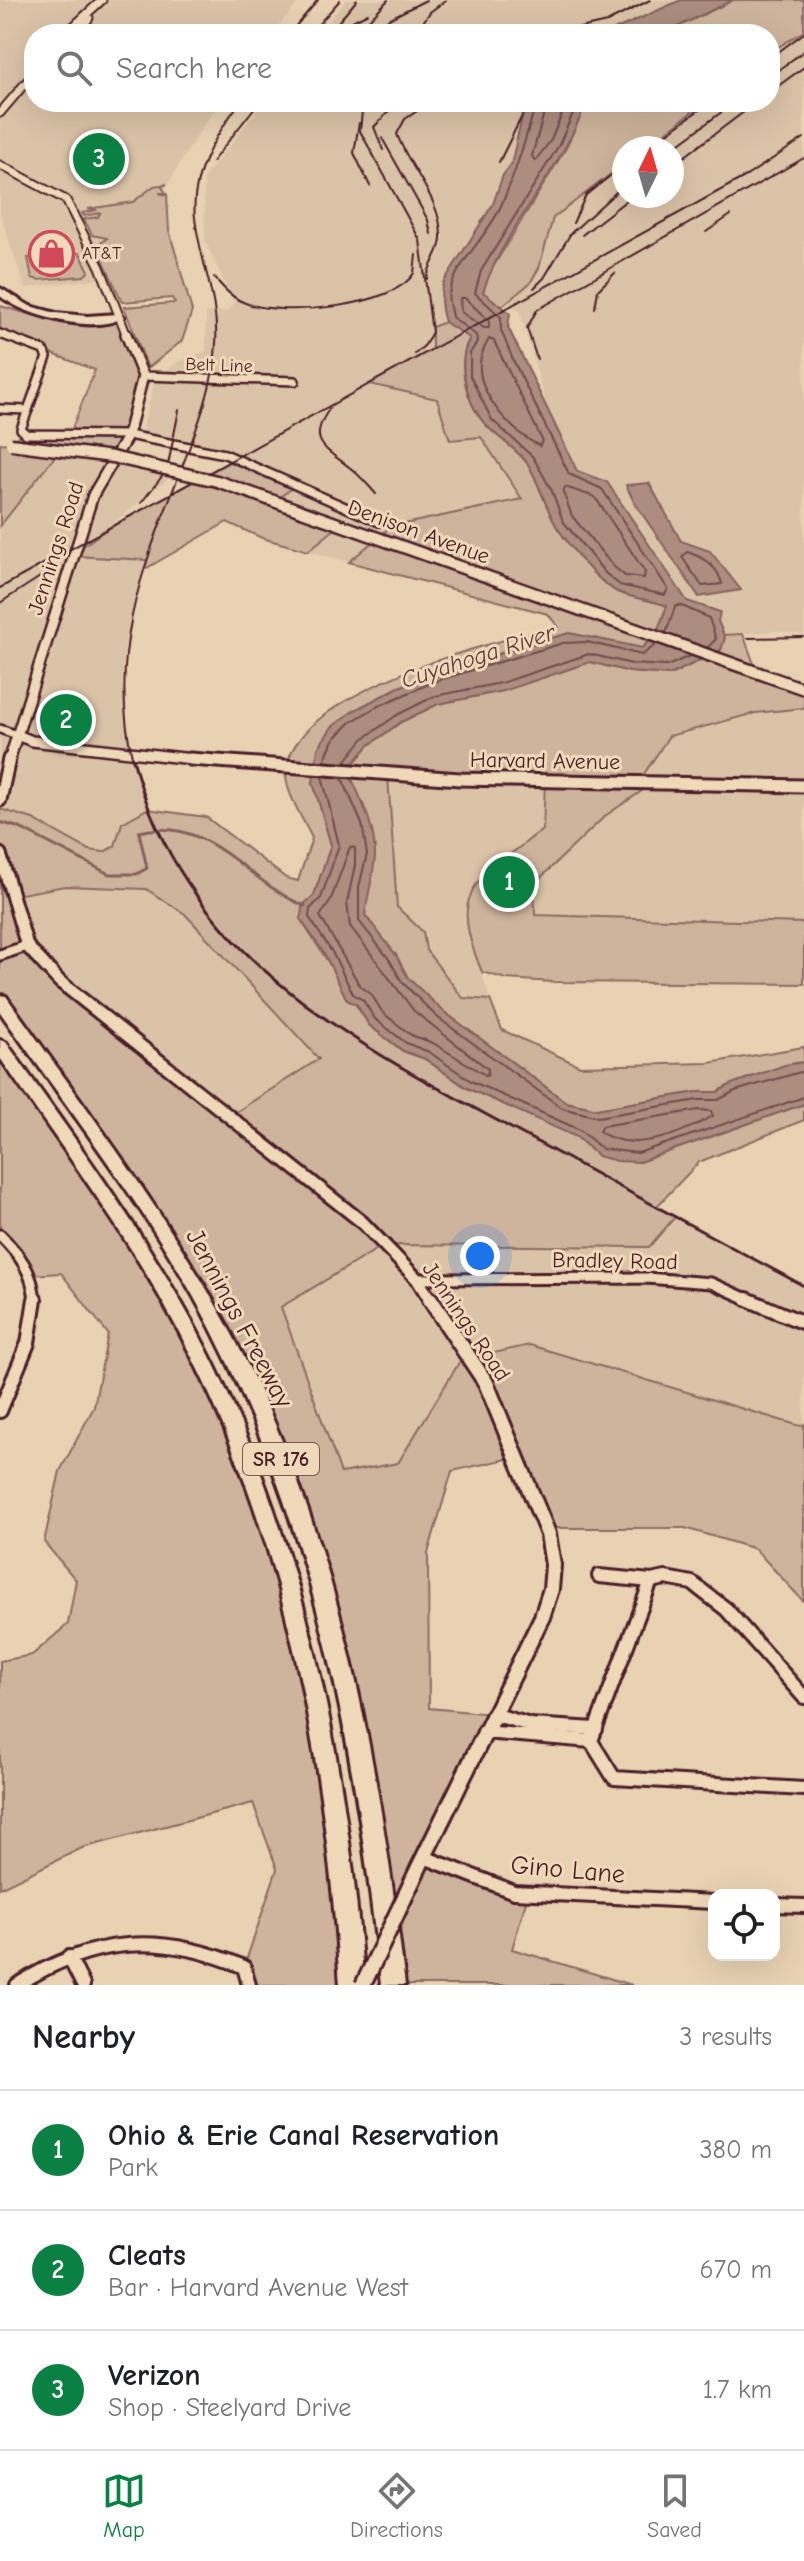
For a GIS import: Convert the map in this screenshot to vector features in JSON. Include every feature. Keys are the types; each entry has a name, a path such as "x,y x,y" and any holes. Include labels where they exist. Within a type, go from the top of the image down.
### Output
{"highway":[{"path":"0,291 24,307 59,317 119,320"},
{"path":"0,306 65,324 119,320"},
{"name":"Jennings Freeway","path":"0,1000 156,1224 199,1292 248,1385 279,1454 313,1549 350,1687 379,1850 393,1985"},
{"name":"SR 176","path":"0,1046 161,1284 208,1371 241,1443 286,1573 316,1688 337,1809 355,1985"}],"main road":[{"name":"Denison Avenue","path":"11,444 112,457 217,481 804,689"}],"street":[{"path":"77,24 102,0"},
{"path":"85,24 89,14"},
{"path":"0,113 24,84"},
{"path":"0,103 14,95"},
{"path":"0,165 66,200 100,267 143,376"},
{"path":"0,172 15,179 30,180"},
{"path":"0,334 46,353 47,357 21,432 30,436 128,435 225,454 379,522"},
{"name":"Belt Line","path":"143,376 295,381"},
{"name":"Jennings Road","path":"0,800 17,735 93,495 128,435 143,376"},
{"path":"0,409 28,410"},
{"path":"0,729 17,735"},
{"name":"Harvard Avenue","path":"17,735 32,741 286,769 376,775 804,786"},
{"name":"Jennings Road","path":"0,854 27,946 59,981 362,1222 417,1279 486,1383 549,1541 553,1565 551,1589 542,1617 422,1862 355,1985"},
{"path":"0,955 27,946"},
{"path":"0,1235 23,1257 30,1275 36,1320 0,1411"},
{"name":"Bradley Road","path":"417,1279 646,1278 711,1283 804,1323"},
{"path":"599,1576 651,1581 666,1578 692,1583 726,1609 804,1697"},
{"path":"651,1581 593,1735 614,1778 804,1789"},
{"path":"493,1714 510,1722 593,1735"},
{"path":"484,1732 593,1735"},
{"name":"Gino Lane","path":"422,1862 514,1892 708,1902"},
{"path":"780,1905 804,1906"},
{"path":"17,1985 69,1957 118,1943 213,1951 244,1967 249,1985"},
{"path":"69,1957 83,1985"}],"shaded area":[{"path":"0,0 301,0 280,24 24,24 24,112 213,112 160,198 166,270 25,288 0,213"},
{"path":"346,0 681,0 627,24 327,24"},
{"path":"733,0 804,0 804,31 780,46 780,24 684,24"},
{"path":"804,31 804,635 776,631 724,635 718,621 702,607 687,601 577,471 549,414 520,311 507,302 530,283 539,268 553,218 612,173 612,208 684,208 684,136 661,136 692,112 780,112 780,46"},
{"path":"256,112 525,112 511,165 496,191 493,204 443,283 442,311 445,322 432,327 433,349 371,384 437,399 450,440 481,437 522,499 390,527 349,562 308,551 341,524 276,500 294,486 235,463 176,447 139,442 155,380 176,363 206,351 206,313 227,311 234,303 205,241 204,178"},
{"path":"582,112 692,112 661,136 612,136 612,173 553,218 539,268 530,283 501,307 482,292 488,275 566,148"},
{"path":"167,184 162,187 166,193 159,193 167,195 169,230 192,311 182,341 148,368 124,307 175,303 172,298 122,302 97,246 107,238 92,235 84,219 98,217 100,213 84,216 82,213 97,210 88,209 133,202 154,186"},
{"path":"80,253 89,271 84,276 32,278 28,258"},
{"path":"0,306 65,324 120,322 143,376 130,430 115,458 60,450 0,526 0,443 11,444 21,432 69,436 95,370 0,334"},
{"path":"445,322 470,338 465,349 463,373 475,409 489,428 525,461 557,527 583,562 615,591 667,606 657,632 642,648 569,633 450,668 399,687 353,711 313,782 331,845 314,895 301,920 369,1025 403,1051 425,1059 467,1088 577,1137 598,1156 639,1162 804,1104 804,1120 699,1162 657,1206 675,1217 649,1247 384,1245 281,1307 341,1473 398,1463 466,1351 471,1358 530,1345 800,1426 804,1424 804,1602 755,1549 685,1528 545,1528 516,1457 452,1471 428,1553 429,1708 493,1714 424,1856 528,1894 512,1949 632,1985 393,1985 342,1648 219,1327 0,1000 0,809 33,819 89,850 104,852 115,846 122,823 147,809 206,817 286,878 298,881 312,838 291,795 286,770 298,742 323,716 401,674 489,644 558,627 548,614 349,562 390,527 522,499 481,437 450,440 437,399 370,384 432,349 432,327","holes":["65,886 146,889 185,914 319,1059 228,1117 59,980 27,946 10,896"]},
{"path":"60,449 175,473 104,531 78,545 75,556 148,560 135,598 124,652 122,682 131,753 147,809 122,823 115,846 104,852 89,850 33,819 0,809 0,526"},
{"path":"229,462 295,486 277,499 341,524 308,551 262,538 227,522 145,569 147,560 74,556 76,551 104,531"},
{"path":"743,634 757,672 804,684 804,708 755,713 669,736 640,780 649,786 605,816 534,884 535,915 804,923 804,984 553,982 506,979 482,972 469,933 468,903 473,890 495,865 543,830 545,782 388,776 397,907 423,932 426,950 463,998 490,1000 502,1030 580,1066 709,1063 804,1047 804,1062 785,1065 717,1092 697,1092 597,1109 566,1102 443,1011 408,978 396,955 365,915 367,888 375,855 348,770 368,746 401,722 438,704 503,691 590,662 630,672 670,675 721,650 724,635"},
{"path":"804,708 804,786 640,781 669,736 755,713"},
{"path":"388,776 545,781 542,837 490,867 468,897 467,925 490,1000 463,998 425,950 422,931 397,907"},
{"path":"649,786 804,791 804,923 535,916 533,884 605,816"},
{"path":"65,886 146,889 185,914 320,1059 228,1117 27,946 10,896"},
{"path":"0,1046 187,1330 286,1573 352,1985 249,1985 244,1967 277,1869 253,1803 82,1848 0,1888 0,1661 32,1655 68,1624 76,1580 44,1542 60,1471 94,1407 108,1334 61,1273 30,1275 0,1235"},
{"path":"675,1217 804,1286 804,1424 801,1426 471,1358 465,1351 398,1463 340,1473 281,1307 384,1245 648,1247"}],"water":[{"path":"681,0 733,0 684,24 627,24"},
{"path":"525,112 582,112 563,151 505,243 483,292 510,313 508,327 577,471 607,482 687,601 720,612 718,621 725,638 721,650 670,675 630,672 590,662 503,691 438,704 401,722 368,746 348,770 366,810 374,843 375,860 365,915 396,955 408,978 443,1011 566,1102 597,1109 697,1092 717,1092 785,1065 804,1062 804,1104 639,1162 598,1156 577,1137 467,1088 425,1059 403,1051 369,1025 357,1005 347,1000 325,955 301,920 302,906 314,895 331,845 313,782 318,748 332,727 353,711 399,687 450,668 569,633 642,648 657,632 667,606 614,590 590,569 569,544 553,521 529,466 489,428 475,409 464,373 470,338 445,322 441,298 443,283 493,204 503,175 511,165"},
{"path":"649,483 681,541 710,551 741,590 699,597 634,502 626,485"}],"waterway":[{"path":"0,822 20,828 109,874 137,874 147,868 139,832 164,829 187,833 227,854 284,896 305,906"}],"railway":[{"path":"298,24 318,0"},
{"path":"319,24 340,0"},
{"path":"337,24 357,0"},
{"path":"365,24 388,0"},
{"path":"379,24 426,0"},
{"path":"422,24 430,12 446,0"},
{"path":"598,24 650,0"},
{"path":"347,24 368,13"},
{"path":"780,51 804,33"},
{"path":"780,69 804,51"},
{"path":"780,85 804,67"},
{"path":"172,493 204,407 215,360 215,312 195,218 197,186 207,156 233,112"},
{"path":"212,162 251,112"},
{"path":"362,112 360,131 420,240 432,332 425,345 415,354"},
{"path":"383,150 374,127 388,112"},
{"path":"416,112 405,119 397,134 431,197 440,224 440,243 427,279"},
{"path":"499,162 524,112"},
{"path":"663,136 696,112"},
{"path":"684,140 722,112"},
{"path":"684,157 744,112"},
{"path":"359,123 354,153 370,186"},
{"path":"382,138 428,220 431,234"},
{"path":"172,493 748,175 804,138"},
{"path":"537,359 527,328 537,310 804,158"},
{"path":"573,223 586,195 612,174"},
{"path":"534,288 544,278 571,233 612,196"},
{"path":"582,235 617,208"},
{"path":"706,232 731,215"},
{"path":"214,277 229,293 248,304 265,308 311,309 362,301 402,285 414,273 416,255"},
{"path":"595,308 598,290 615,273"},
{"path":"330,408 319,430 322,445 376,494"},
{"path":"141,503 167,470 179,410"},
{"path":"0,588 172,493"},
{"path":"133,761 124,683 127,646 143,575 172,493"},
{"path":"0,603 40,577"},
{"path":"748,638 804,637"},
{"path":"133,759 158,829 192,890 236,942 286,989 342,1030 401,1067 804,1286"}],"place":[{"name":"Verizon","path":"99,159"},
{"name":"AT&T","path":"51,253"},
{"name":"Cleats","path":"66,720"},
{"name":"Ohio & Erie Canal Reservation","path":"509,882"}],"water label":[{"name":"Cuyahoga River","path":"478,656"}]}
